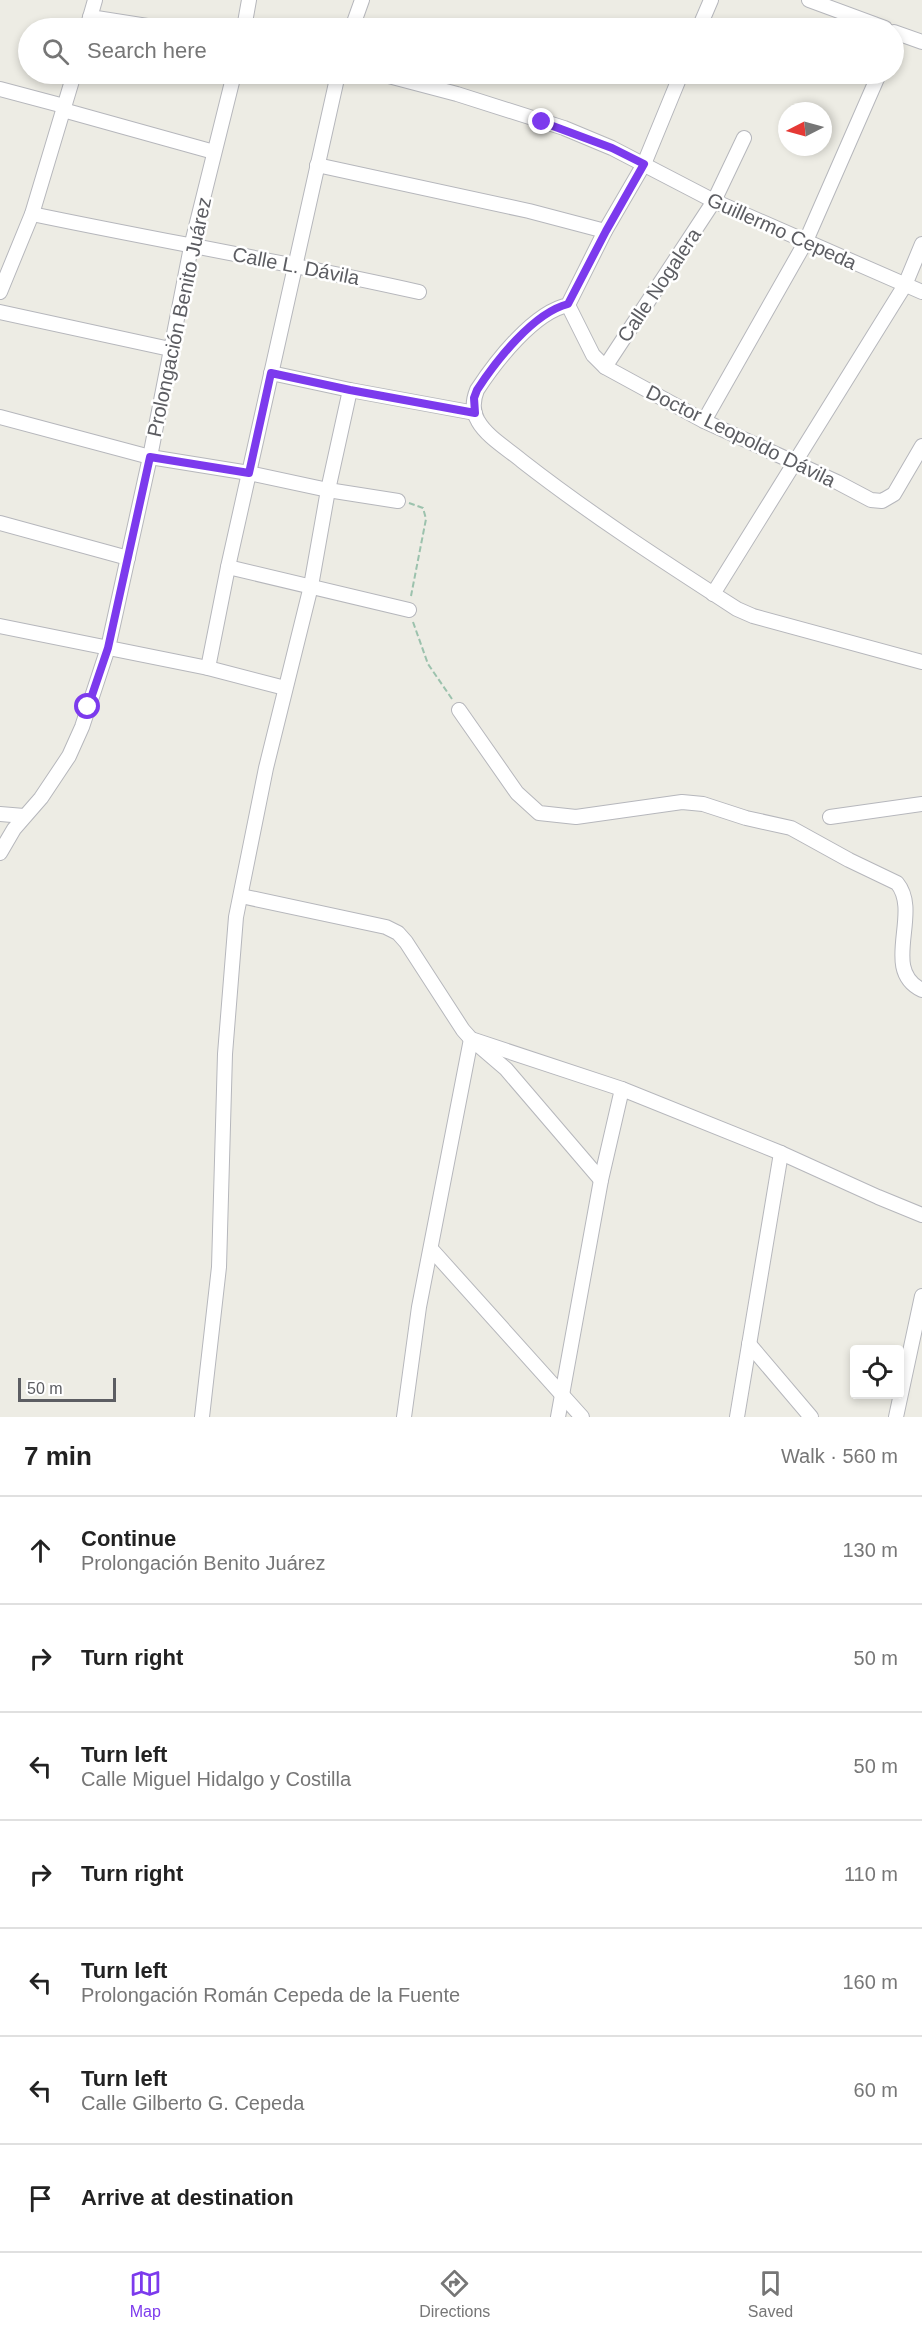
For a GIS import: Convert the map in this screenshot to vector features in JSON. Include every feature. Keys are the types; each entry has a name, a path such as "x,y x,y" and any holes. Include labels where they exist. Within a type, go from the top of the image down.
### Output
{"street":[{"path":"90,18 95,0"},
{"path":"246,18 249,0"},
{"path":"356,18 362,0"},
{"path":"703,18 711,0"},
{"path":"809,0 854,18"},
{"path":"904,37 922,42"},
{"path":"0,292 32,214 71,84"},
{"name":"Prolongación Benito Juárez","path":"0,853 14,829 41,798 69,756 82,727 108,648 150,457 191,247 231,84"},
{"path":"208,668 228,567 336,84"},
{"name":"Guillermo Cepeda","path":"419,84 564,128 612,148 714,201 805,243 922,292"},
{"path":"677,84 644,164 568,304 548,313 510,348 477,390 474,398 475,413 489,433 541,476 737,609 753,616 922,662"},
{"path":"704,421 805,243 875,84"},
{"path":"0,89 214,152"},
{"name":"Calle Nogalera","path":"604,367 714,201 744,138"},
{"path":"318,165 529,211 606,231"},
{"name":"Calle L. Dávila","path":"32,214 191,247 295,264 419,292"},
{"path":"713,594 905,285 922,244"},
{"name":"Doctor Leopoldo Dávila","path":"568,304 593,355 604,367 704,421 878,502 894,494 922,446"},
{"path":"0,312 170,349"},
{"path":"271,373 475,413"},
{"path":"202,1417 219,1267 225,1054 233,945 266,768 311,586 328,490 350,390"},
{"path":"0,417 150,457 398,501"},
{"path":"0,523 128,558"},
{"path":"228,567 409,610"},
{"path":"0,626 208,668 285,688"},
{"path":"459,710 517,793 539,813 576,817 682,802 703,804 738,816 791,828 897,883 902,888 909,906 905,971 910,981 922,990"},
{"path":"830,817 922,804"},
{"path":"0,814 24,816"},
{"path":"241,896 386,927 398,933 463,1030 512,1074 601,1180"},
{"path":"471,1039 622,1089 781,1153 922,1215"},
{"path":"404,1417 419,1307 432,1250 471,1039"},
{"path":"558,1417 601,1180 622,1089"},
{"path":"737,1417 781,1153"},
{"path":"432,1250 582,1417"},
{"path":"896,1417 922,1296"},
{"path":"749,1344 811,1417"}],"path":[{"path":"398,501 420,506 425,512 426,519 409,610 428,664 459,710"}],"route":[{"path":"88,707 108,648 150,457 249,473 271,373 475,413 473,404 477,390 510,348 548,313 568,304 644,164 564,128 542,122"}]}
